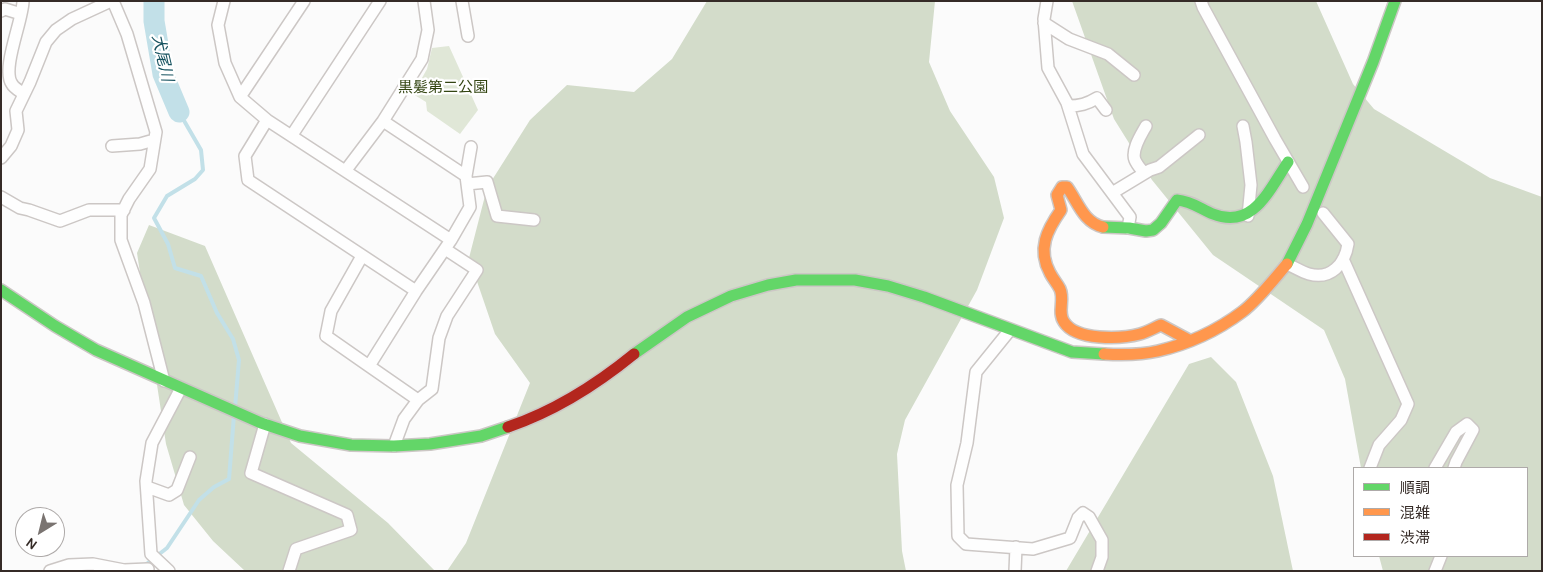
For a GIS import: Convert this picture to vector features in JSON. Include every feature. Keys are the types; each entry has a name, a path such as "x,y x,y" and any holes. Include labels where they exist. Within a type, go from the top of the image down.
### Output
{"street":[{"path":"22,1 23,8 8,74 11,84 24,94"},
{"path":"1,158 11,146 18,130 16,111 46,42 56,30 72,20 112,1 127,34 156,132 150,169 121,215 121,240 144,304 164,381"},
{"path":"224,1 218,25 225,63 240,97 267,120 346,170 448,244 477,270 447,316 440,338 432,389 418,400 404,419 394,446"},
{"path":"240,97 304,1"},
{"path":"292,135 380,1"},
{"path":"346,170 383,121 422,58 428,30 424,1"},
{"path":"462,1 468,36"},
{"path":"1047,1 1044,23 1048,68 1068,106 1083,154 1130,217 1128,228"},
{"path":"1201,1 1288,162 1303,186"},
{"path":"1210,19 1212,1"},
{"path":"1,290 55,326 96,350 164,381 263,423 300,436 352,445 394,446 430,444 481,436 519,423 561,404 604,378 687,317 731,296 768,285 796,280 855,280 888,286 924,297 1072,352 1125,355 1158,351 1204,335 1243,311 1287,264 1307,224 1373,62 1395,1"},
{"path":"1,11 5,9 21,14"},
{"path":"1044,23 1069,38 1108,54 1134,75"},
{"path":"1068,106 1088,104 1097,98 1106,110"},
{"path":"267,120 245,156 248,180 416,291"},
{"path":"383,121 466,180 487,182 497,216 534,220"},
{"path":"1144,174 1134,159 1134,153 1146,126"},
{"path":"1243,126 1250,185 1248,216"},
{"path":"1112,193 1159,167 1199,135"},
{"path":"112,146 140,144 154,140"},
{"path":"369,366 470,208 466,180 471,147"},
{"path":"1189,340 1161,325 1140,334 1112,338 1088,336 1068,328 1061,317 1061,293 1048,269 1042,246 1049,228 1061,210 1057,195 1062,187 1067,187 1083,214 1094,226 1104,228 1128,228 1149,231 1156,228 1177,200 1185,200 1217,216 1234,219 1248,216 1256,208 1288,162"},
{"path":"1,197 20,208 60,221 89,210 124,210"},
{"path":"1287,264 1309,274 1325,276 1336,270 1347,252 1348,244 1323,213"},
{"path":"362,256 331,310 326,336 418,400"},
{"path":"1343,259 1408,404 1401,420 1379,445 1370,467"},
{"path":"1010,330 976,372 967,443 957,485 958,536 966,544 1033,549 1070,538 1078,518 1083,513 1089,517 1102,540 1102,557 1097,571"},
{"path":"164,566 151,554 146,481 152,443 181,388"},
{"path":"263,423 251,473 347,515 351,530 296,549 288,571"},
{"path":"1436,467 1456,432 1467,424 1473,430 1454,467"},
{"path":"147,488 169,495 177,490 190,457"},
{"path":"1015,571 1016,547"},
{"path":"1435,571 1441,557"},
{"path":"50,571 70,565 93,564 129,570 147,570 164,566"}],"green space":[{"path":"707,1 935,1 929,62 950,111 994,177 1004,218 977,290 905,420 897,454 902,551 906,571 447,571 466,543 530,383 495,334 469,258 487,188 530,120 567,85 634,92 672,59"},
{"path":"1072,1 1316,1 1353,84 1374,109 1490,178 1542,197 1542,571 1383,571 1379,557 1528,557 1528,467 1361,467 1345,379 1324,330 1213,255 1152,180 1114,119"},
{"name":"黒髪第二公園","path":"449,46 478,110 460,134 427,111 426,102 413,94 427,69 432,48"},
{"path":"149,225 205,246 291,443 388,523 435,571 245,571 213,541 184,505 166,444 137,253"},
{"path":"1211,357 1236,382 1273,476 1293,571 1066,571 1189,364"}],"waterway":[{"name":"犬尾川","path":"154,1 154,21 163,74 179,112"},
{"path":"179,112 201,150 203,170 195,179 167,196 154,218 168,244 175,268 201,276 217,313 233,339 239,360 235,408"},
{"path":"144,566 167,548 199,500 214,487 229,479 234,415"}],"traffic: fast":[{"path":"1287,264 1307,224 1373,62 1395,1"},
{"path":"1103,227 1153,230 1161,223 1177,200 1227,218 1239,217 1249,212 1258,204 1288,162"},
{"path":"634,354 687,317 731,296 768,285 796,280 855,280 888,286 924,297 1072,352 1104,354"},
{"path":"1,290 55,326 96,350 261,423 300,436 351,445 394,446 430,444 481,436 508,427"}],"traffic: slow":[{"path":"1103,227 1090,221 1067,187 1062,187 1057,195 1061,210 1045,240 1044,256 1051,275 1060,289 1062,297 1061,314 1064,322 1078,333 1099,337 1132,336 1161,325 1189,340"},
{"path":"1104,354 1152,352 1202,336 1233,319 1248,307 1287,264"}],"traffic: jam":[{"path":"508,427 559,405 590,387 634,354"}]}
